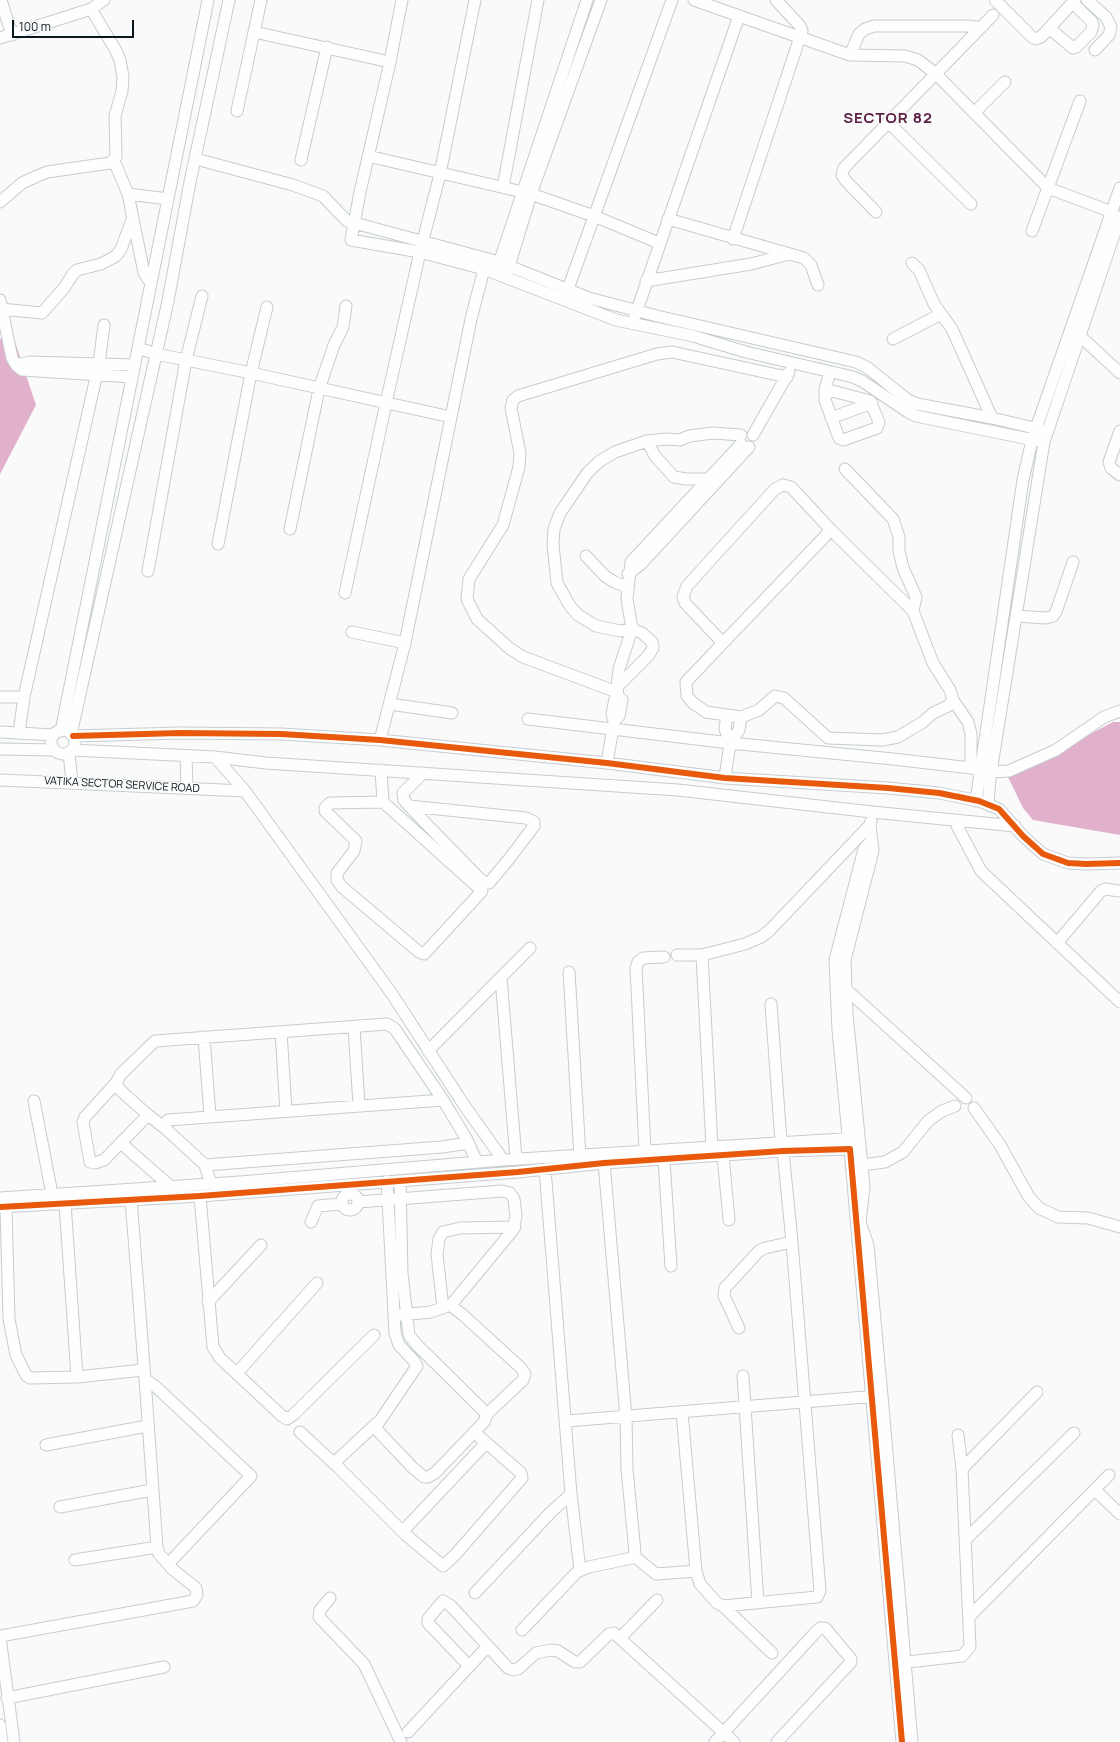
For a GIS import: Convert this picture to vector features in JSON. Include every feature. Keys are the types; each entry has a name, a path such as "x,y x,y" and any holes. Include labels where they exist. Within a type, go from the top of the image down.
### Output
{"street":[{"path":"1,0 12,35"},
{"path":"0,38 91,9 104,0"},
{"path":"65,734 134,365 208,0"},
{"path":"229,0 156,354 65,734 51,742 54,750 59,754 71,752 215,757 266,763 678,790 872,812 1015,826"},
{"path":"237,111 261,0"},
{"path":"402,0 351,240 420,252 484,269 616,320 693,336 746,352 862,381 916,416 1032,440 1042,434 1067,378 1116,215 1120,188"},
{"path":"345,593 420,252 440,174 474,0"},
{"path":"503,187 538,0"},
{"path":"500,275 587,0"},
{"path":"526,194 602,0"},
{"path":"568,289 672,0"},
{"path":"733,239 802,31 800,26 776,0"},
{"path":"995,0 1032,37 1036,39 1041,37 1049,28 1074,2 1093,25 1091,32 1076,47 1073,48 1049,28"},
{"path":"1087,0 1106,17 1111,27 1109,35 1095,50"},
{"path":"698,1 850,55 905,56 918,60 936,74 1048,188 1116,215"},
{"path":"91,9 120,60 123,77 122,91 115,116 116,157 114,161 128,194 132,220 144,273 151,283"},
{"path":"633,324 636,310 739,16"},
{"path":"876,212 846,181 842,175 844,168 993,16"},
{"path":"850,55 859,34 865,28 874,26 968,26 976,27 979,30"},
{"path":"254,32 390,62"},
{"path":"301,160 327,48"},
{"path":"974,113 1005,82"},
{"path":"1032,231 1080,101"},
{"path":"888,122 971,204"},
{"path":"368,156 440,174 503,187 594,216 659,244"},
{"path":"196,159 293,185 323,196 347,221 423,240 504,264 589,298 856,362 868,368 908,400 956,413 992,418 1042,434"},
{"path":"0,202 22,183 47,172 76,169 114,161"},
{"path":"128,194 168,199"},
{"path":"981,770 1016,616 1042,434 1116,215"},
{"path":"668,219 733,239 804,258 811,265 818,285"},
{"path":"132,220 121,249 116,256 101,264 78,270 73,274 64,288 42,313 1,306 12,358 16,365 30,362 98,369 132,377"},
{"path":"646,281 751,264 790,254"},
{"path":"912,263 919,270 934,304 952,329 992,418"},
{"path":"380,740 405,643 471,319 484,269"},
{"path":"148,571 186,360 202,296"},
{"path":"290,529 319,389 334,345 343,327 346,306"},
{"path":"218,544 251,373 267,307"},
{"path":"893,339 941,314"},
{"path":"19,733 24,697 98,369 104,325"},
{"path":"1080,331 1120,366"},
{"path":"1080,331 1120,374"},
{"path":"138,348 156,354 251,373 451,417"},
{"path":"607,763 613,725 612,714 615,699 618,692 648,656 653,648 652,642 647,637 632,629 620,631 596,626 578,615 570,606 557,583 553,544 554,529 560,513 592,468 615,452 647,441 667,439 680,440 689,436 713,433 743,442 754,442 753,435 788,375 672,352 656,354 518,396 513,400 511,408 520,453 519,467 502,525 469,579 467,599 477,619 509,648 523,657 618,692"},
{"path":"98,369 134,365"},
{"path":"825,389 870,401 879,422 877,428 843,440 839,438 825,400 825,389 830,372"},
{"path":"908,400 908,412"},
{"path":"831,418 872,404"},
{"path":"1120,431 1109,462 1111,468 1120,475"},
{"path":"976,801 1023,480 1032,440"},
{"path":"647,441 655,456 674,477 686,479 707,479"},
{"path":"618,692 622,655 632,629 627,599 628,574 631,562 743,442"},
{"path":"628,574 641,564 743,442"},
{"path":"846,469 893,519 899,537 899,551 903,568 916,597 913,611"},
{"path":"722,643 685,603 683,597 687,586 775,489 783,484 790,487 913,611 933,663 950,690 953,700 968,722 981,770 988,804"},
{"path":"831,530 686,682 685,689 687,696 698,707 712,714 741,717 759,710 775,696 784,698 828,738 882,740 898,738 923,722 933,713 948,706 953,700"},
{"path":"586,556 606,576 614,582 628,588"},
{"path":"1016,616 1046,618 1053,616 1056,612 1072,562"},
{"path":"352,632 405,643"},
{"path":"0,696 24,697"},
{"path":"390,704 452,713"},
{"path":"528,719 613,725 730,743 981,770 1009,771 1056,750 1104,717 1120,711"},
{"path":"727,715 725,729 730,743"},
{"path":"725,778 730,743 739,730 741,717"},
{"path":"0,732 65,734 281,734 380,740 607,763 725,778 888,788 939,793 988,804 999,809 1023,836 1043,854 1068,862 1086,864 1120,863"},
{"path":"65,734 75,744 71,752 72,782"},
{"path":"0,749 54,750"},
{"path":"186,756 187,788"},
{"path":"215,757 245,791 305,876 392,994 428,1051 502,1160"},
{"path":"381,770 383,802 482,891 424,954 419,952 342,887 337,880 337,873 354,851 356,841 325,811 325,808 330,803 383,802"},
{"path":"409,806 526,818 534,822 534,826 496,875 489,883 485,883 409,806 404,800 403,793 423,773"},
{"name":"VATIKA SECTOR SERVICE ROAD","path":"0,780 72,782 245,791"},
{"path":"872,812 870,842 873,851 845,960 858,1227 877,1396 900,1663 902,1742"},
{"path":"954,820 981,871 1120,1002"},
{"path":"677,955 702,955 748,944 769,931 870,825"},
{"path":"858,1227 864,1193 861,1165 854,1144 838,1030 835,960 864,849 870,842"},
{"path":"1057,943 1101,890 1105,889 1120,891"},
{"path":"428,1051 530,948"},
{"path":"702,955 712,1146"},
{"path":"645,1150 636,968 638,962 644,958 664,957"},
{"path":"569,972 580,1156"},
{"path":"501,978 516,1159"},
{"path":"846,990 966,1098"},
{"path":"724,1606 815,1598 819,1595 820,1591 771,1004"},
{"path":"148,1115 122,1144 99,1163 92,1163 88,1160 83,1122 85,1118 116,1083 121,1074 155,1041 354,1028 387,1024 395,1029 443,1100 468,1143 477,1162"},
{"path":"354,1028 359,1105"},
{"path":"281,1032 286,1111"},
{"path":"204,1037 210,1116"},
{"path":"116,1083 120,1090 166,1129 205,1166 211,1184"},
{"path":"166,1129 165,1124 168,1120 443,1100"},
{"path":"34,1101 52,1194"},
{"path":"861,1165 885,1162 903,1152 928,1122 942,1111 955,1106"},
{"path":"974,1108 1000,1145 1029,1197 1040,1208 1058,1217 1088,1218 1120,1226"},
{"path":"205,1166 442,1147 468,1143"},
{"path":"122,1144 170,1186"},
{"path":"2,1204 52,1194 170,1186 211,1184 240,1187 400,1181 604,1163 664,1160 712,1146 854,1144"},
{"path":"2,1204 65,1203 200,1196 240,1187 432,1166 502,1160 580,1156 645,1150 681,1154 723,1155 782,1146"},
{"path":"723,1155 729,1220"},
{"path":"664,1160 671,1266"},
{"path":"604,1163 626,1417 627,1469 636,1551 634,1556"},
{"path":"432,1166 435,1177"},
{"path":"544,1169 571,1494 580,1570"},
{"path":"501,1172 502,1191"},
{"path":"334,1463 377,1423 415,1371 416,1365 397,1341 394,1315 387,1181"},
{"path":"400,1181 402,1273 408,1331 412,1339 487,1414"},
{"path":"311,1222 318,1206 342,1204 343,1199 349,1194 354,1195 358,1202 388,1198 502,1191 510,1193 514,1199 515,1227 510,1236 447,1306 431,1312 394,1315"},
{"path":"200,1196 208,1302 214,1351 287,1419 293,1415 374,1335"},
{"path":"8,1740 7,1698 0,1637 193,1601 197,1595 196,1588 169,1565 159,1554 157,1548 131,1199"},
{"path":"65,1203 78,1377"},
{"path":"2,1204 9,1319 16,1355 26,1375 30,1378 144,1375 251,1476 169,1565"},
{"path":"377,1423 375,1426 377,1430 413,1468 426,1477 435,1474 486,1420 487,1414 524,1380 524,1374 521,1368 447,1306 437,1254 439,1239 443,1232 460,1228 515,1227"},
{"path":"739,1328 724,1296 725,1288 759,1251 765,1248 792,1242"},
{"path":"208,1302 261,1245"},
{"path":"237,1373 316,1283"},
{"path":"416,1365 430,1357"},
{"path":"743,1376 758,1603"},
{"path":"962,1469 1036,1392"},
{"path":"566,1421 877,1396"},
{"path":"682,1412 698,1580 704,1590 717,1603 724,1606 772,1653"},
{"path":"46,1445 147,1426"},
{"path":"300,1432 334,1463 403,1531 441,1565 448,1563 522,1479 521,1473 474,1432"},
{"path":"965,1540 1074,1433"},
{"path":"900,1663 965,1655 970,1645 970,1616 962,1469 958,1435"},
{"path":"403,1531 486,1443"},
{"path":"970,1616 1110,1475"},
{"path":"60,1507 152,1490"},
{"path":"1095,1490 1120,1514"},
{"path":"475,1593 551,1512 571,1494"},
{"path":"75,1560 157,1548"},
{"path":"634,1556 656,1574 696,1571"},
{"path":"522,1630 580,1570 634,1556"},
{"path":"330,1598 320,1610 319,1617 364,1664 402,1742"},
{"path":"621,1637 657,1600"},
{"path":"469,1666 428,1623 428,1619 442,1602 447,1602 508,1668 515,1670 536,1653 551,1650 561,1652 578,1663 611,1632 621,1637 734,1742"},
{"path":"715,1742 814,1634 820,1628 825,1628 851,1659 851,1662 777,1742"},
{"path":"408,1732 488,1646"},
{"path":"900,1663 912,1742"},
{"path":"7,1698 164,1666"},
{"path":"0,1725 8,1740"}],"shaded area":[{"path":"13,336 36,405 0,474 0,339"},
{"path":"1113,722 1120,722 1120,835 1033,820 1023,808 1008,777"}],"cycle path":[{"path":"73,736 180,733 281,734 380,740 607,763 725,778 888,788 939,793 979,801 999,809 1023,836 1043,854 1068,863 1120,863"},
{"path":"0,1207 200,1196 518,1172 604,1163 783,1151 850,1149 902,1742"}],"district":[{"name":"SECTOR 82","path":"888,119"}]}
